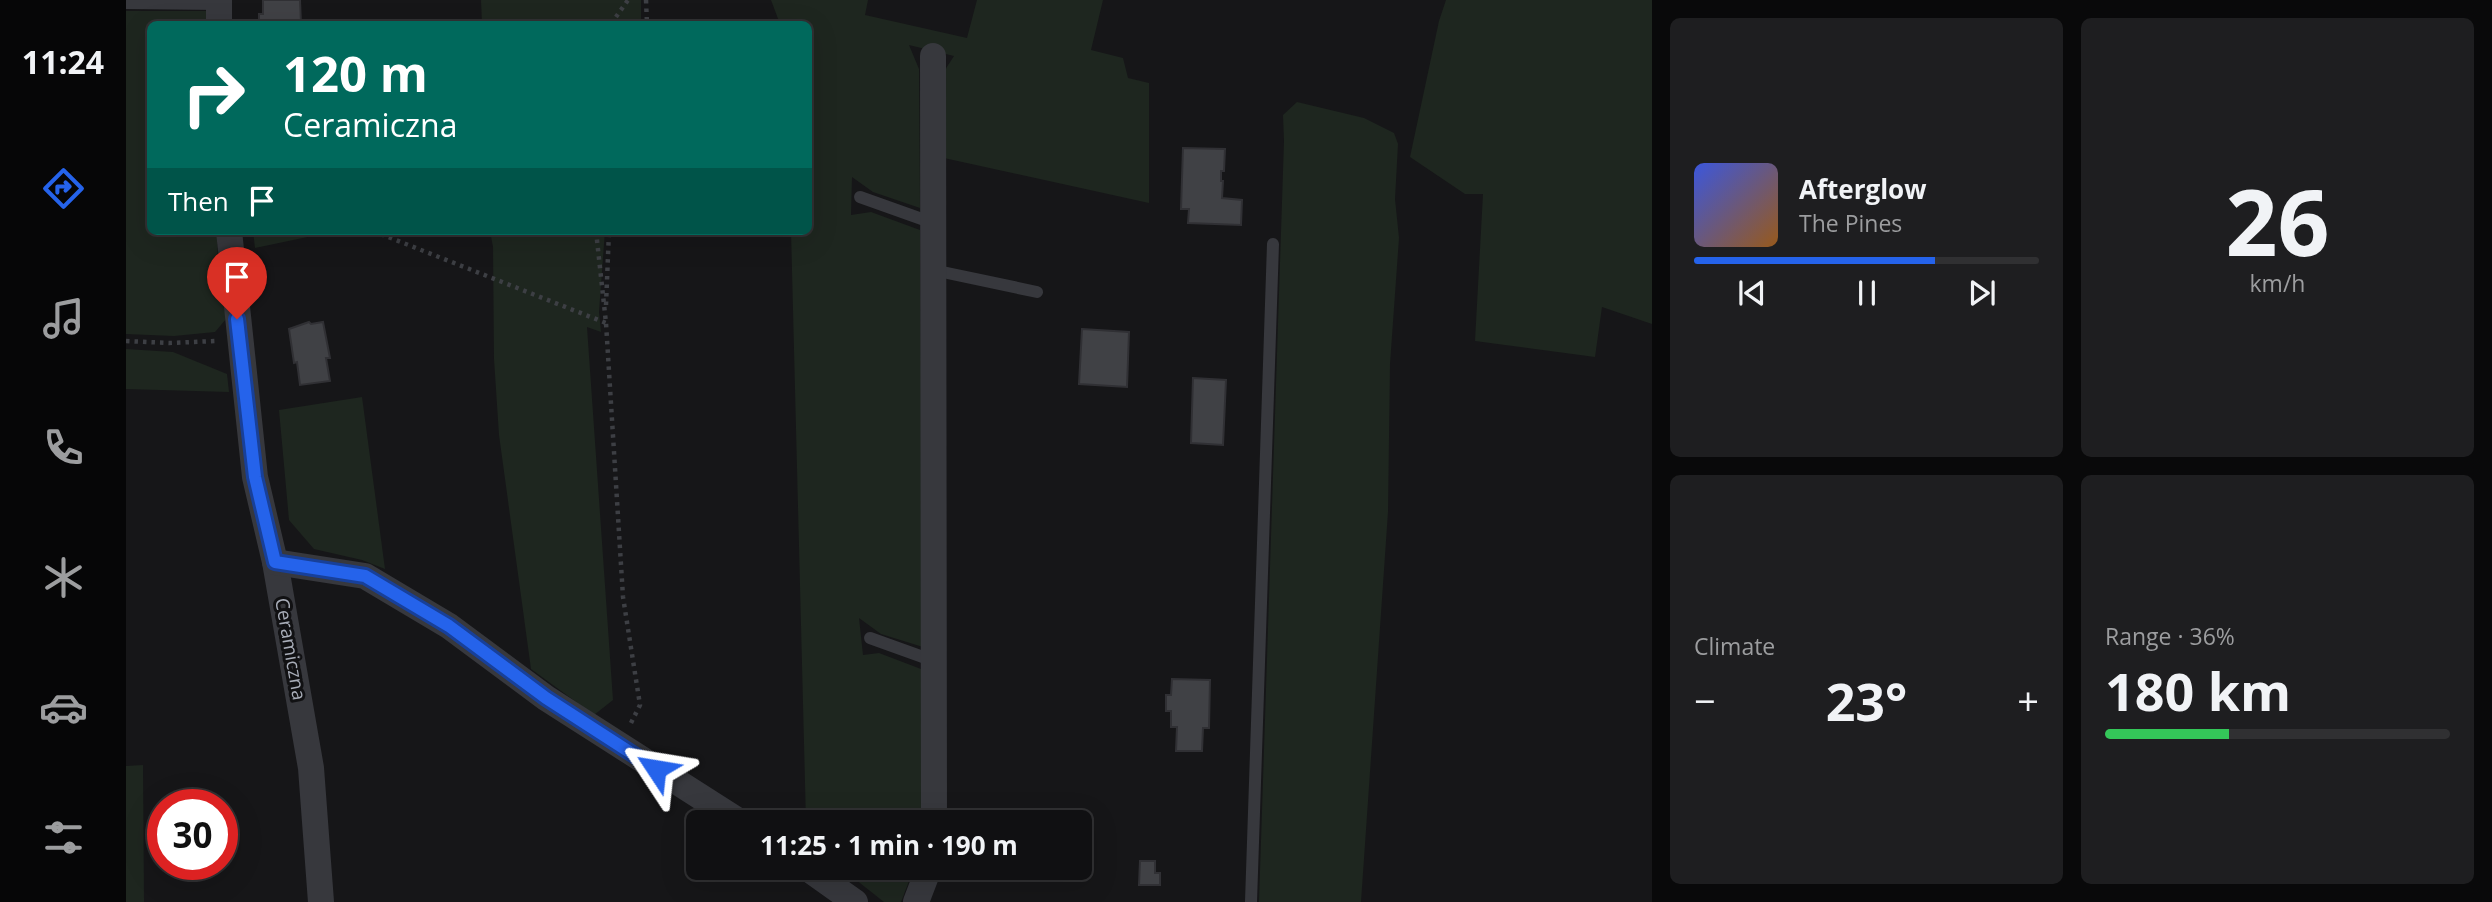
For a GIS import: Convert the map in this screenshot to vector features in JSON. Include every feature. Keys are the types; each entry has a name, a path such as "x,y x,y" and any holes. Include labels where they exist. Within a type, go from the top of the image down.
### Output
{"street":[{"path":"933,56 934,810"},
{"name":"Ceramiczna","path":"229,235 255,477 275,562 311,768 321,902"},
{"path":"275,562 365,576 449,626 546,698 721,810"},
{"path":"824,880 855,902"},
{"path":"916,902 924,880"}],"lane":[{"path":"126,3 219,9"},
{"path":"860,197 933,223"},
{"path":"1251,902 1273,244"},
{"path":"933,270 1037,292"},
{"path":"870,638 934,661"}],"path":[{"path":"613,21 628,0"},
{"path":"646,0 647,21"},
{"path":"383,235 606,323"},
{"path":"596,235 606,323 623,597 640,705 629,727 614,742"},
{"path":"606,323 610,235"},
{"path":"126,341 169,343 240,340"}],"shaded area":[{"path":"481,0 641,0 641,21 482,21"},
{"path":"771,0 868,0 865,15 967,38 977,0 1103,0 1091,50 1123,58 1128,78 1149,83 1149,203 944,158 943,73 954,56 909,45 919,69 920,208 873,192 852,177 851,215 871,212 920,230 923,647 881,634 859,618 863,655 879,653 921,669 921,810 806,810 791,235 812,235 812,21 779,21"},
{"path":"1446,0 1652,0 1652,324 1602,307 1595,357 1475,341 1483,194 1465,194 1410,157 1439,21"},
{"path":"126,11 208,11 208,21 147,21 147,235 217,235 226,319 215,332 174,336 126,334"},
{"path":"1297,102 1364,118 1394,133 1398,144 1395,199 1399,238 1390,364 1388,512 1361,902 1259,902 1283,115"},
{"path":"253,235 317,235 255,248"},
{"path":"491,235 605,235 599,312 601,332 587,327 613,700 594,715 531,669 499,435 494,359"},
{"path":"126,349 173,352 227,374 229,392 126,389"},
{"path":"362,397 385,569 362,560 314,549 289,520 279,410"},
{"path":"143,765 144,902 126,902 126,766"},
{"path":"856,880 909,880 901,902 884,902"}],"building":[{"path":"263,0 300,0 301,21 259,21 259,14 263,14"},
{"path":"1183,148 1225,149 1224,171 1221,171 1222,198 1242,200 1241,225 1188,223 1189,209 1181,209"},
{"path":"309,322 323,322 330,358 326,358 330,381 300,385 289,329"},
{"path":"1082,329 1129,332 1127,387 1079,384"},
{"path":"1193,378 1226,380 1223,445 1191,443"},
{"path":"1172,679 1210,680 1209,728 1203,728 1202,751 1176,751 1177,727 1171,727 1171,711 1166,711 1166,695 1171,695"},
{"path":"1140,861 1155,861 1155,873 1160,873 1160,885 1139,885"}],"route":[{"path":"237,319 255,477 275,562 365,576 449,626 546,698 656,769"}]}
